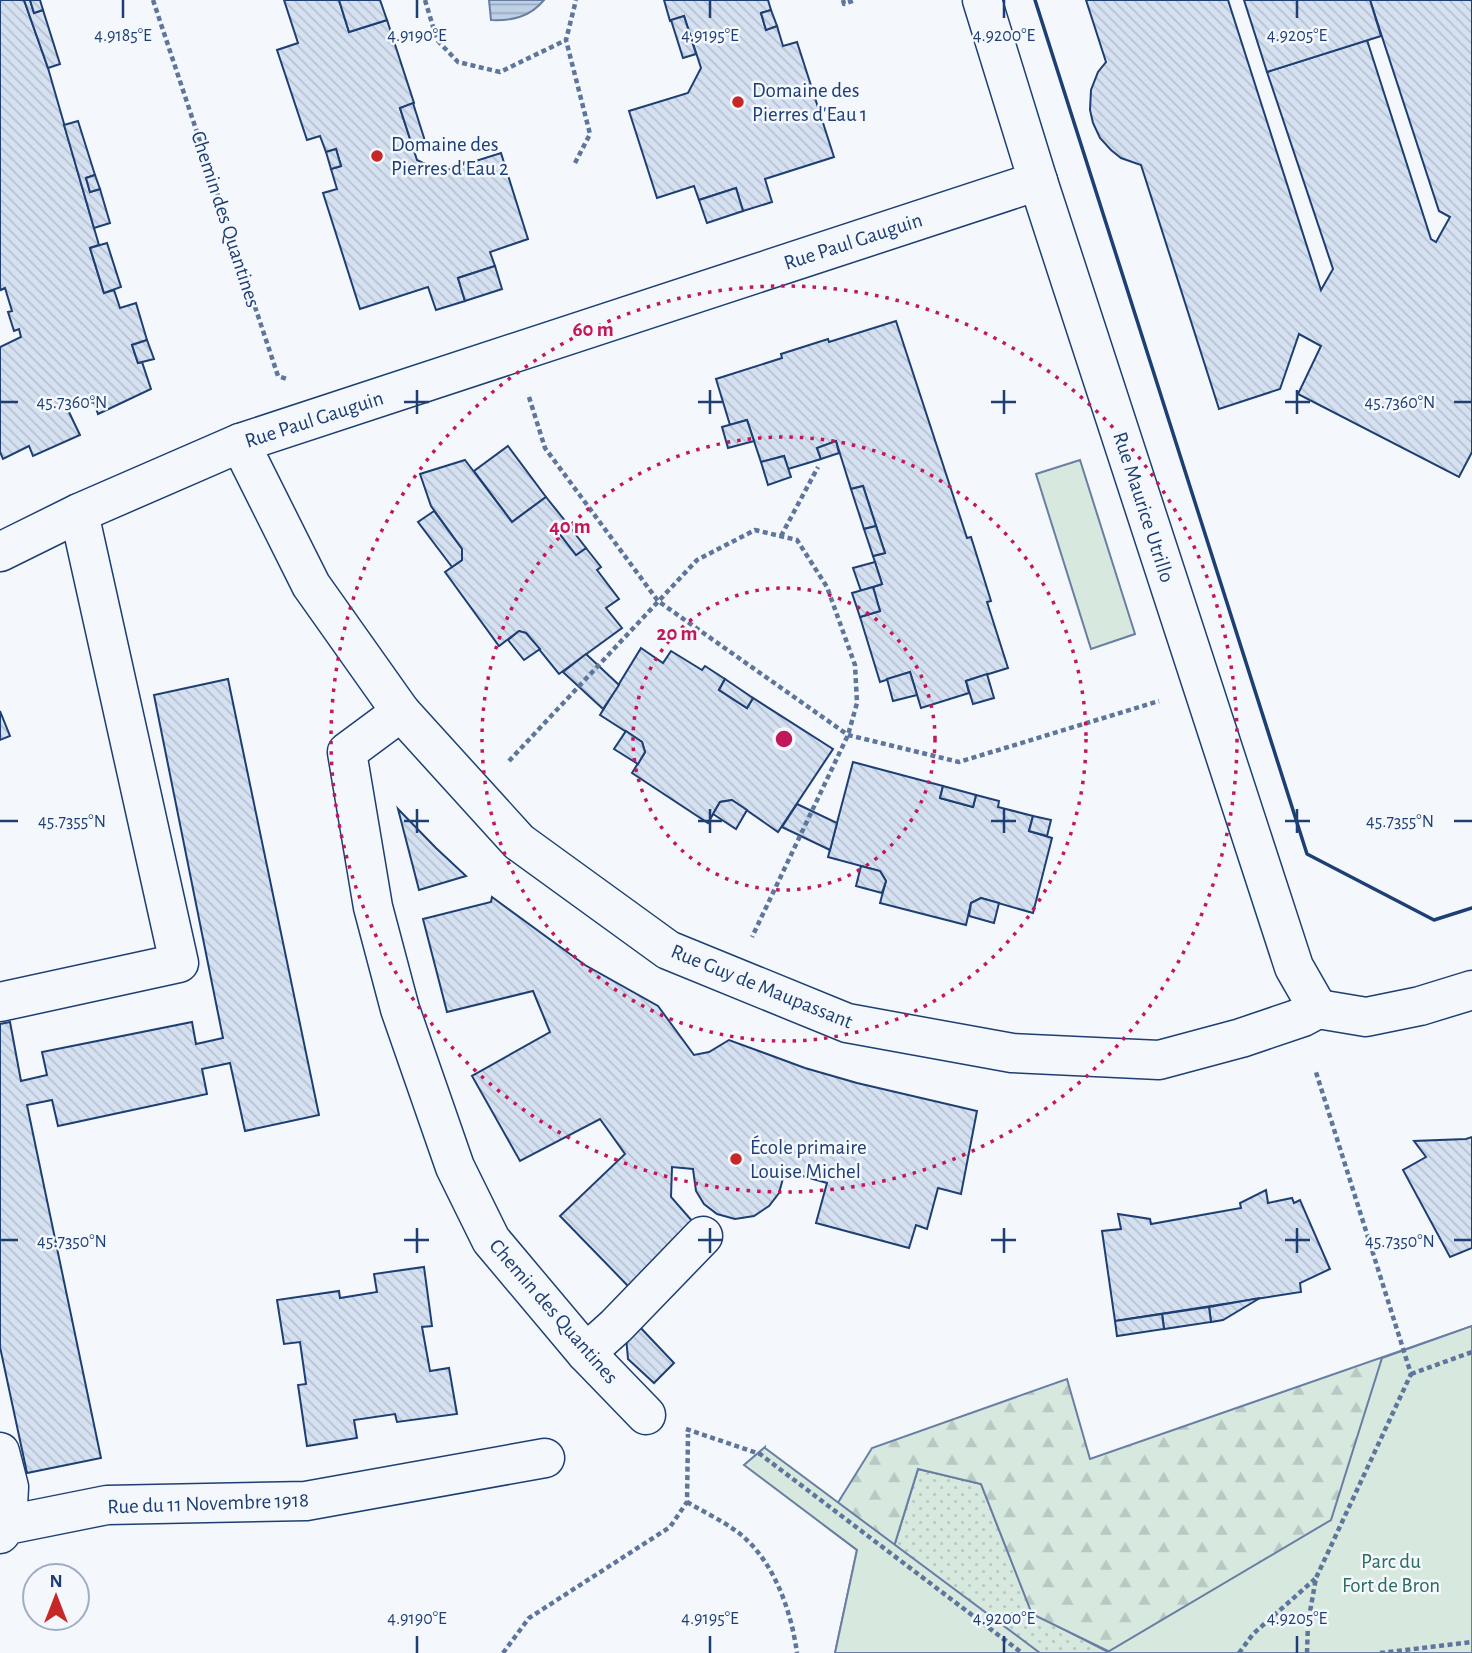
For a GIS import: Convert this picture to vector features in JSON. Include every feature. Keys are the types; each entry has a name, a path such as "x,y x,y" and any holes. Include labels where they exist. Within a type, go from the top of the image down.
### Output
{"street":[{"name":"Rue Maurice Utrillo","path":"982,0 1038,181 1294,967 1318,1009"},
{"name":"Rue Paul Gauguin","path":"0,552 79,513 240,443 1038,181"},
{"name":"Rue Guy de Maupassant","path":"240,443 311,585 401,712 519,842 668,950 847,1023 1012,1053 1159,1060 1241,1038 1303,1017 1318,1009"},
{"path":"0,1002 179,963 79,513"},
{"name":"Chemin des Quantines","path":"401,712 347,752 373,907 400,1009 455,1167 491,1240 586,1353 646,1415"},
{"path":"1318,1009 1366,1017 1420,1006 1472,990"},
{"path":"586,1353 616,1326 703,1236"},
{"path":"0,1452 9,1487 3,1530"},
{"name":"Rue du 11 Novembre 1918","path":"3,1530 107,1504 306,1501 545,1458"}],"path":[{"name":"Chemin des Quantines","path":"153,0 278,376 310,387 320,417"},
{"path":"425,0 437,40 458,62 500,72 566,40"},
{"path":"575,163 590,134 566,40 576,0"},
{"path":"843,0 844,4 855,0"},
{"path":"515,352 545,448 658,601 848,735 958,762 1203,688"},
{"path":"781,536 818,467"},
{"path":"477,795 697,560 755,530 797,540 827,587 855,665 857,703 848,735 734,977"},
{"path":"1307,1653 1308,1623 1316,1578 1411,1374 1315,1069"},
{"path":"1411,1374 1472,1352"},
{"path":"646,1415 760,1454 1022,1653"},
{"path":"503,1653 529,1618 670,1527 687,1502 688,1430"},
{"path":"687,1502 740,1534 769,1568 793,1622 797,1653"},
{"path":"1239,1653 1253,1634 1316,1578"},
{"path":"1380,1653 1472,1642"}],"green space":[{"path":"1080,460 1135,634 1091,649 1036,474"},
{"path":"1472,1326 1472,1653 1110,1652 1032,1614 981,1484 918,1469 883,1582 835,1653 857,1550 824,1525 872,1448 1067,1379 1090,1459"},
{"name":"Parc du Fort de Bron","path":"1472,1326 1472,1653 1106,1653 1331,1520 1382,1358"},
{"path":"765,1447 1040,1653 835,1653 857,1550 744,1465"},
{"path":"918,1469 981,1484 1032,1613 1110,1653 892,1653 883,1582"}],"water":[{"path":"489,0 544,0 527,14 513,19 491,20"}],"building":[{"path":"0,0 24,0 48,68 99,245 90,248 104,293 114,290 120,308 136,303 147,340 132,345 138,363 142,362 151,389 98,414 94,402 68,410 80,435 33,456 29,446 3,459 0,452 0,347 21,337 19,329 14,331 8,312 12,311 5,288 1,290 0,287"},
{"path":"24,0 30,0 34,13 43,10 60,64 48,68"},
{"path":"30,0 40,0 43,10 34,13"},
{"name":"Domaine des Pierres d'Eau 2","path":"284,0 339,0 349,32 387,20 414,103 400,108 417,160 441,172 501,153 528,239 490,252 495,266 458,278 465,301 436,310 428,287 360,309 323,193 337,189 331,169 341,166 336,149 326,152 320,136 307,140 277,50 298,43"},
{"path":"339,0 380,0 387,20 349,32"},
{"name":"Domaine des Pierres d'Eau 1","path":"664,0 768,0 771,10 761,13 766,30 777,26 783,46 797,42 834,157 765,179 772,202 743,211 736,188 699,200 694,186 657,198 629,111 688,93 701,68 684,16 670,21"},
{"path":"1086,0 1228,0 1321,290 1333,269 1267,72 1367,40 1431,239 1436,242 1450,217 1439,211 1370,0 1472,0 1472,452 1459,477 1298,394 1321,346 1299,334 1280,389 1219,409 1141,165 1121,158 1111,150 1100,138 1093,123 1090,110 1091,90 1098,72 1106,62"},
{"path":"1244,0 1370,0 1381,36 1267,72"},
{"path":"771,10 777,26 766,30 761,13"},
{"path":"684,16 696,54 683,58 671,20"},
{"path":"413,103 425,141 412,145 400,108"},
{"path":"78,121 95,175 86,178 90,192 100,189 110,223 94,228 64,125"},
{"path":"336,149 341,166 331,169 326,152"},
{"path":"95,175 100,189 90,192 86,178"},
{"path":"736,188 743,211 707,223 699,200"},
{"path":"107,243 121,287 104,293 90,248"},
{"path":"495,266 502,289 465,301 458,278"},
{"path":"896,321 967,538 971,537 991,601 987,602 1008,668 966,681 969,693 921,708 910,672 880,682 860,617 880,611 873,587 882,584 873,556 885,553 863,486 851,489 836,441 817,448 821,459 788,469 784,456 761,462 747,420 730,425 716,379 782,358 781,354"},
{"path":"147,340 154,359 138,363 132,345"},
{"path":"747,420 754,441 728,448 722,427"},
{"path":"836,441 839,453 821,459 817,448"},
{"path":"508,446 546,497 512,522 474,471"},
{"path":"784,456 791,477 768,485 761,462"},
{"path":"465,460 512,522 546,497 566,522 556,529 576,555 586,548 601,567 597,570 619,599 606,608 622,628 559,674 526,633 519,631 499,646 445,572 462,560 462,549 431,506 420,474"},
{"path":"863,486 876,526 864,529 851,489"},
{"path":"434,511 462,549 462,560 452,567 418,522"},
{"path":"566,522 586,548 576,555 556,529"},
{"path":"876,526 885,553 873,556 864,529"},
{"path":"875,562 882,584 861,591 853,568"},
{"path":"873,587 880,611 860,617 852,593"},
{"path":"519,631 526,633 540,649 524,660 508,640"},
{"path":"641,648 663,663 671,651 702,670 705,666 725,679 719,690 747,708 753,698 833,749 778,832 732,800 720,802 708,823 632,773 645,752 642,742 600,715"},
{"path":"586,654 619,685 603,709 563,672"},
{"path":"910,672 917,695 893,701 887,679"},
{"path":"987,674 994,698 973,704 966,681"},
{"path":"228,679 319,1115 245,1131 230,1063 202,1069 207,1094 58,1126 52,1100 27,1105 101,1458 27,1473 0,1347 0,1024 10,1022 21,1081 47,1075 42,1052 192,1022 196,1044 223,1038 154,695"},
{"path":"725,679 753,698 747,708 719,690"},
{"path":"0,711 10,736 0,740"},
{"path":"626,731 642,742 645,752 638,764 614,749"},
{"path":"853,762 943,786 940,798 973,807 976,795 999,801 998,807 1033,816 1029,831 1052,838 1033,913 981,898 971,903 966,925 880,903 886,881 880,871 828,857"},
{"path":"943,786 976,795 973,807 940,798"},
{"path":"732,800 747,810 736,829 713,814 720,802"},
{"path":"797,804 837,823 830,850 782,827"},
{"path":"398,809 436,848 466,876 419,890"},
{"path":"1033,816 1051,820 1047,836 1029,831"},
{"path":"861,866 880,871 886,881 882,893 856,886"},
{"path":"492,897 585,965 658,1006 694,1055 709,1052 729,1040 805,1068 857,1083 977,1111 961,1194 938,1188 927,1229 916,1225 909,1248 816,1223 827,1183 785,1171 779,1193 769,1206 754,1216 735,1219 717,1214 704,1204 696,1191 693,1169 672,1167 671,1197 693,1222 629,1287 560,1216 625,1154 600,1119 520,1161 472,1076 550,1032 533,991 447,1012 423,919 491,902"},
{"path":"981,898 999,903 994,923 969,916 971,903"},
{"path":"1472,1137 1472,1248 1450,1257 1403,1170 1426,1157 1414,1141"},
{"path":"1266,1190 1268,1203 1292,1198 1294,1203 1300,1200 1330,1269 1300,1283 1301,1292 1115,1321 1102,1231 1121,1229 1118,1214 1150,1219 1151,1224 1241,1208 1240,1203"},
{"path":"424,1267 432,1326 422,1327 430,1371 449,1368 457,1414 397,1422 395,1414 354,1420 357,1438 307,1446 298,1385 306,1384 300,1342 284,1344 277,1300 339,1291 340,1298 377,1292 374,1274"},
{"path":"1260,1298 1223,1320 1211,1322 1209,1307"},
{"path":"1209,1307 1211,1322 1164,1329 1162,1314"},
{"path":"1162,1314 1164,1329 1117,1336 1115,1321"},
{"path":"637,1324 674,1363 654,1383 628,1359 626,1336"}],"wall":[{"path":"1035,0 1307,854 1434,920 1472,908"}],"place":[{"name":"Domaine des Pierres d'Eau 1","path":"738,102"},
{"name":"Domaine des Pierres d'Eau 2","path":"377,156"},
{"name":"École primaire Louise Michel","path":"736,1159"}]}
